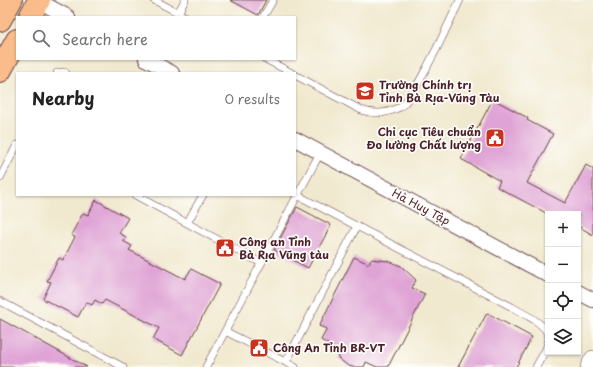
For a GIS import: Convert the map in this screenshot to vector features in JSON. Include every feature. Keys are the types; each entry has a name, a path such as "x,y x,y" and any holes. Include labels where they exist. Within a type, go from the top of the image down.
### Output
{"highway":[{"path":"0,20 11,0"},
{"path":"0,71 16,42"}],"street":[{"path":"36,6 65,16"},
{"path":"148,60 170,72"},
{"name":"Hà Huy Tập","path":"296,140 545,273"},
{"path":"581,294 593,300"},
{"path":"589,367 593,359"}],"lane":[{"path":"154,0 184,16"},
{"path":"178,13 185,0"},
{"path":"264,16 273,0"},
{"path":"296,76 361,110 370,113 387,112 394,109 406,101 421,79 460,0"},
{"path":"268,60 290,72"},
{"path":"0,178 16,147"},
{"path":"320,153 296,195 528,316 545,329"},
{"path":"137,196 261,263"},
{"path":"187,223 202,196"},
{"path":"206,367 295,196"},
{"path":"286,362 357,226"},
{"path":"0,301 113,365 123,367"},
{"path":"225,331 295,367"},
{"path":"536,367 545,351"}],"building":[{"path":"230,0 266,0 258,15"},
{"path":"493,99 528,118 527,120 553,134 527,183 565,203 586,165 593,169 593,235 581,228 581,211 545,211 545,212 497,187 500,181 461,159"},
{"path":"96,200 128,218 119,233 126,237 123,241 132,246 129,250 185,279 191,269 220,284 182,355 153,339 159,328 105,300 102,304 95,300 92,305 86,302 78,317 43,299 51,282 47,281 59,258 63,260 75,237 71,235 83,213 88,215"},
{"path":"297,207 331,225 308,268 274,250"},
{"path":"354,257 369,264 371,259 388,261 401,266 416,280 412,288 425,294 388,367 377,367 366,362 364,367 352,367 347,365 338,358 341,352 321,340 327,329 319,326"},
{"path":"487,313 532,337 516,367 458,367"},
{"path":"0,319 87,367 0,367"}],"place":[{"name":"Trường Chính trị Tỉnh Bà Rịa-Vũng Tàu","path":"365,91"},
{"name":"Chi cục Tiêu chuẩn Đo lường Chất lượng","path":"495,138"},
{"name":"Công an Tỉnh Bà Rịa Vũng tàu","path":"225,248"},
{"name":"Công An Tỉnh BR-VT","path":"259,348"}]}
